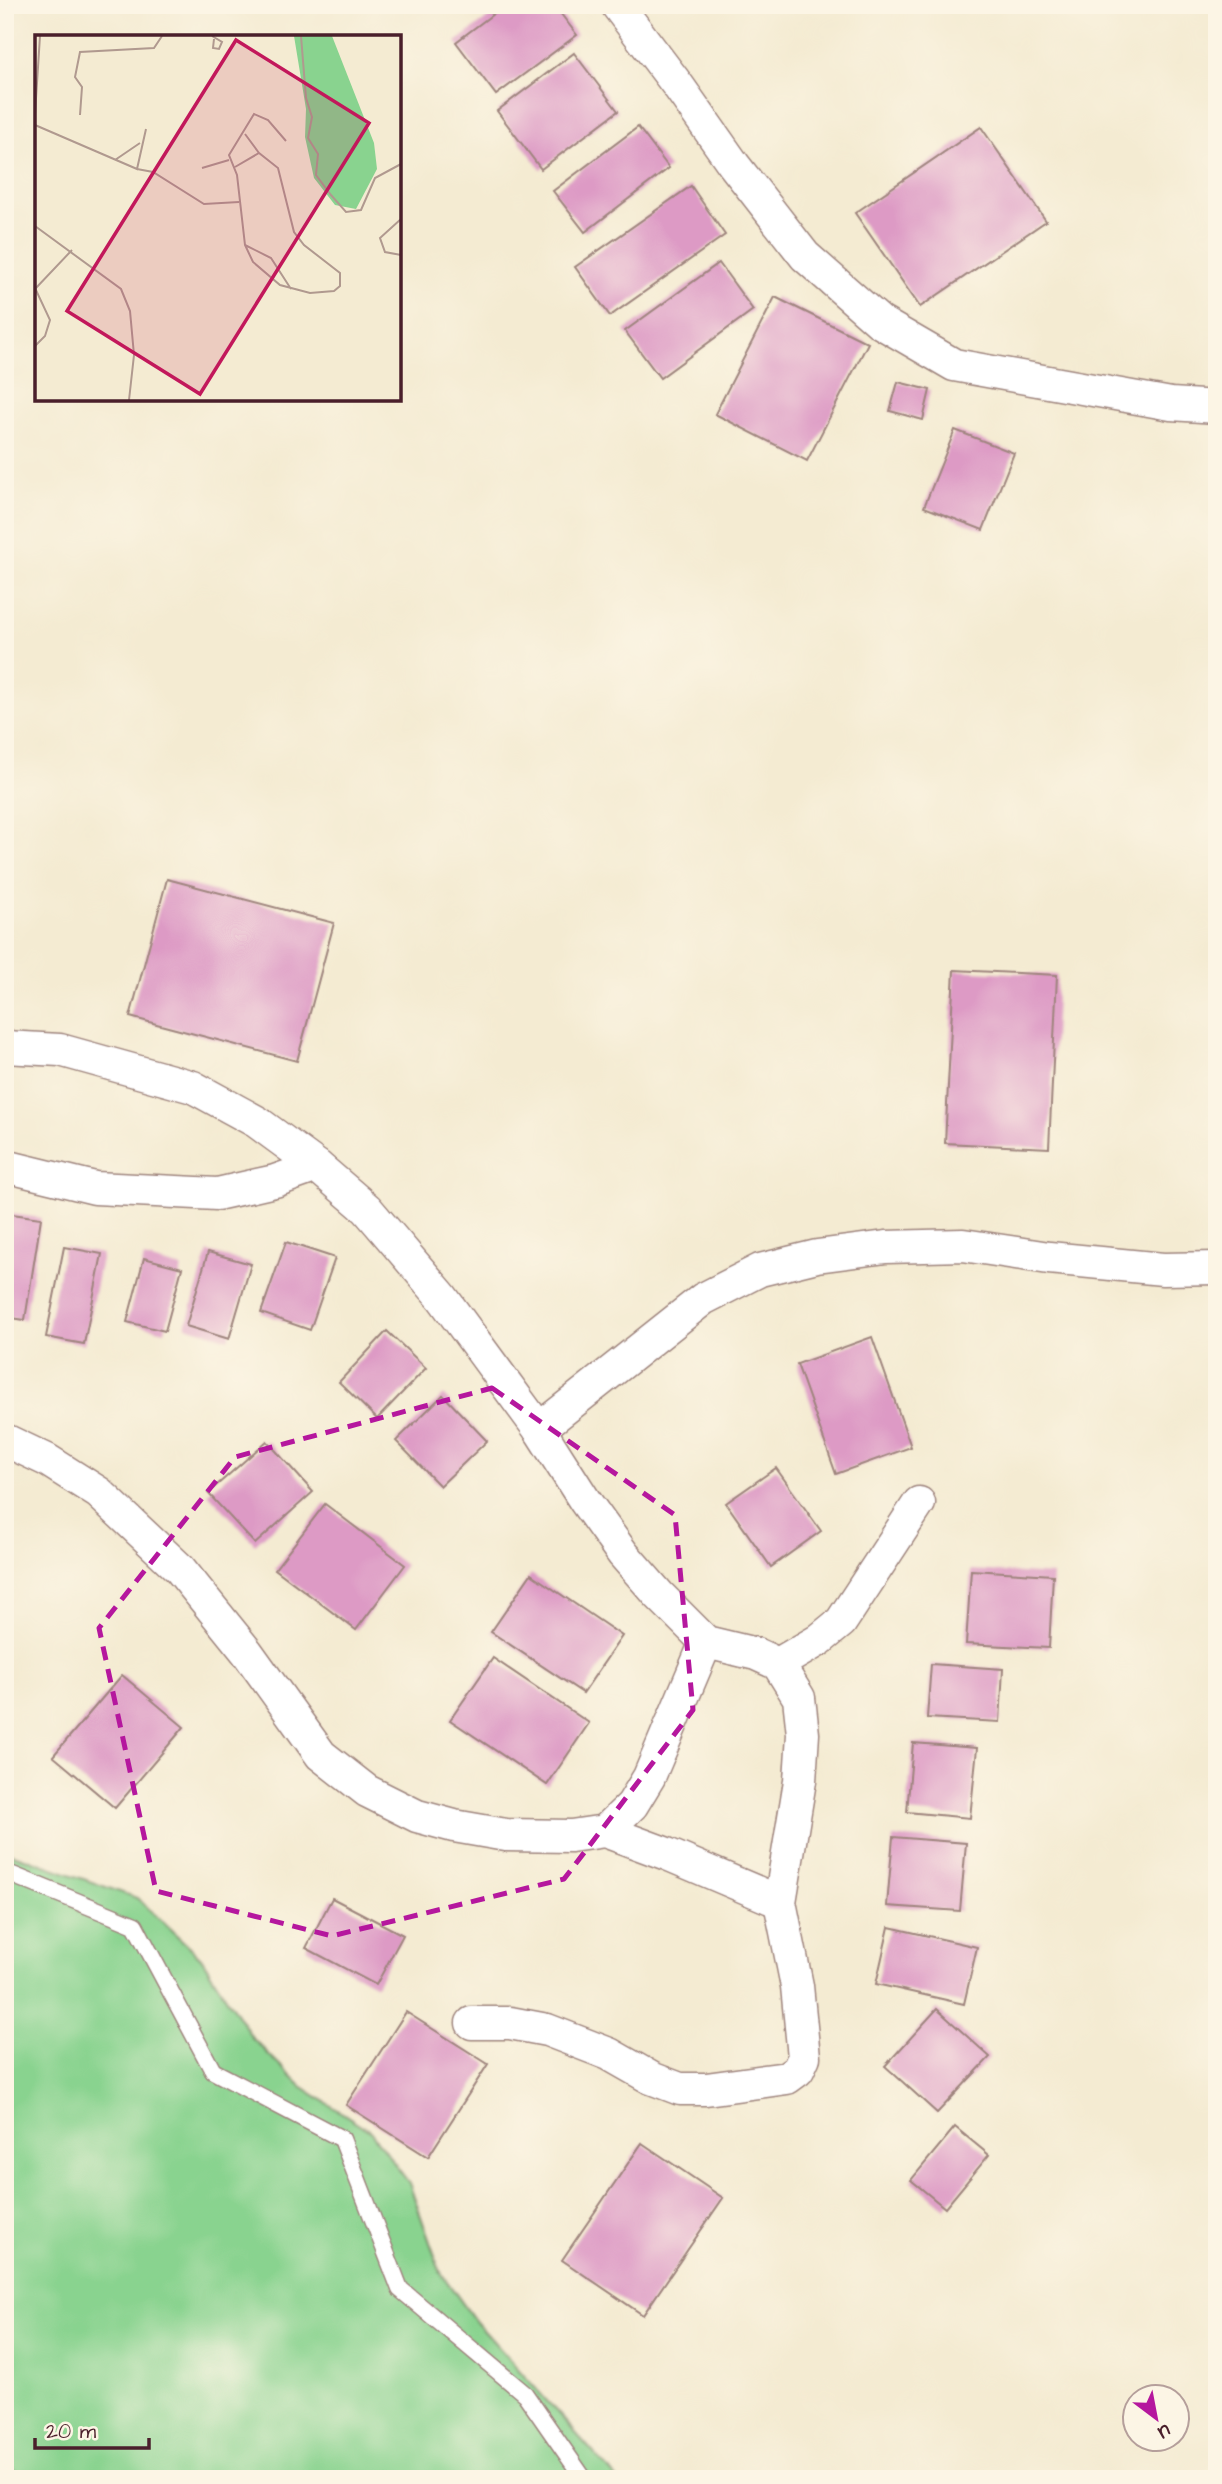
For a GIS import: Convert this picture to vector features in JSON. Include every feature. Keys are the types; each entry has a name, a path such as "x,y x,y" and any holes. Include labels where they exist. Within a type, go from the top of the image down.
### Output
{"street":[{"path":"617,5 734,165 805,256 880,322 954,365 1171,404 1217,407"},
{"path":"5,1047 60,1050 193,1087 257,1122 317,1166 367,1209 442,1297 539,1429 623,1554 659,1595 706,1642 757,1654 778,1664 799,1698 803,1734 800,1780 780,1902 797,1986 804,2057 798,2070 787,2078 706,2089 680,2089 651,2078 609,2054 547,2030 510,2023 472,2024"},
{"path":"5,1166 95,1188 217,1194 275,1181 317,1166"},
{"path":"539,1429 703,1299 760,1270 817,1256 886,1247 964,1245 1061,1260 1163,1269 1217,1268"},
{"path":"5,1440 47,1460 99,1493 180,1569 247,1652 321,1755 367,1791 418,1816 493,1833 570,1836 605,1830 780,1902"},
{"path":"778,1664 819,1640 841,1622 919,1503"},
{"path":"605,1830 632,1805 649,1777 706,1642"}],"lane":[{"path":"5,1872 135,1925 213,2071 342,2139 400,2289 524,2393 584,2479"}],"highlighted area":[{"path":"492,1388 675,1515 693,1710 564,1879 332,1936 156,1891 99,1628 235,1457"}],"green space":[{"path":"5,1851 137,1898 201,1958 253,2039 301,2086 370,2131 409,2183 441,2273 476,2322 617,2479 25,2479 5,2463"}],"building":[{"path":"505,5 554,5 577,35 496,95 456,42"},
{"path":"574,53 618,111 541,169 497,111"},
{"path":"638,127 669,168 585,232 553,191"},
{"path":"981,127 1046,221 920,307 855,213"},
{"path":"691,186 725,235 610,316 575,267"},
{"path":"719,263 753,310 660,378 625,331"},
{"path":"775,297 868,343 807,461 715,414"},
{"path":"898,382 930,390 923,420 890,411"},
{"path":"955,430 1014,453 983,530 924,507"},
{"path":"167,879 334,923 297,1061 130,1017"},
{"path":"954,970 1057,975 1049,1148 945,1143"},
{"path":"5,1213 41,1218 25,1320 5,1317"},
{"path":"286,1242 335,1258 310,1330 261,1313"},
{"path":"64,1247 102,1254 84,1344 46,1337"},
{"path":"208,1252 251,1264 229,1339 186,1326"},
{"path":"144,1258 182,1268 165,1331 127,1322"},
{"path":"387,1331 426,1368 377,1419 339,1382"},
{"path":"872,1337 911,1447 836,1474 797,1364"},
{"path":"443,1395 487,1441 440,1486 396,1441"},
{"path":"267,1441 313,1492 255,1544 208,1493"},
{"path":"776,1468 821,1531 771,1567 726,1503"},
{"path":"325,1504 405,1565 356,1630 275,1569"},
{"path":"971,1570 1053,1575 1049,1648 966,1644"},
{"path":"531,1574 622,1636 583,1693 491,1632"},
{"path":"493,1658 589,1723 547,1785 450,1720"},
{"path":"931,1664 1003,1669 1000,1722 927,1718"},
{"path":"122,1675 184,1727 115,1808 53,1756"},
{"path":"913,1743 977,1748 970,1818 907,1812"},
{"path":"893,1837 966,1843 960,1911 887,1906"},
{"path":"332,1898 403,1935 376,1985 306,1948"},
{"path":"889,1927 977,1947 964,2004 876,1984"},
{"path":"937,2009 990,2057 937,2113 885,2066"},
{"path":"406,2012 488,2064 428,2157 346,2105"},
{"path":"955,2127 989,2155 945,2208 911,2180"},
{"path":"642,2143 723,2198 643,2315 562,2260"}]}
